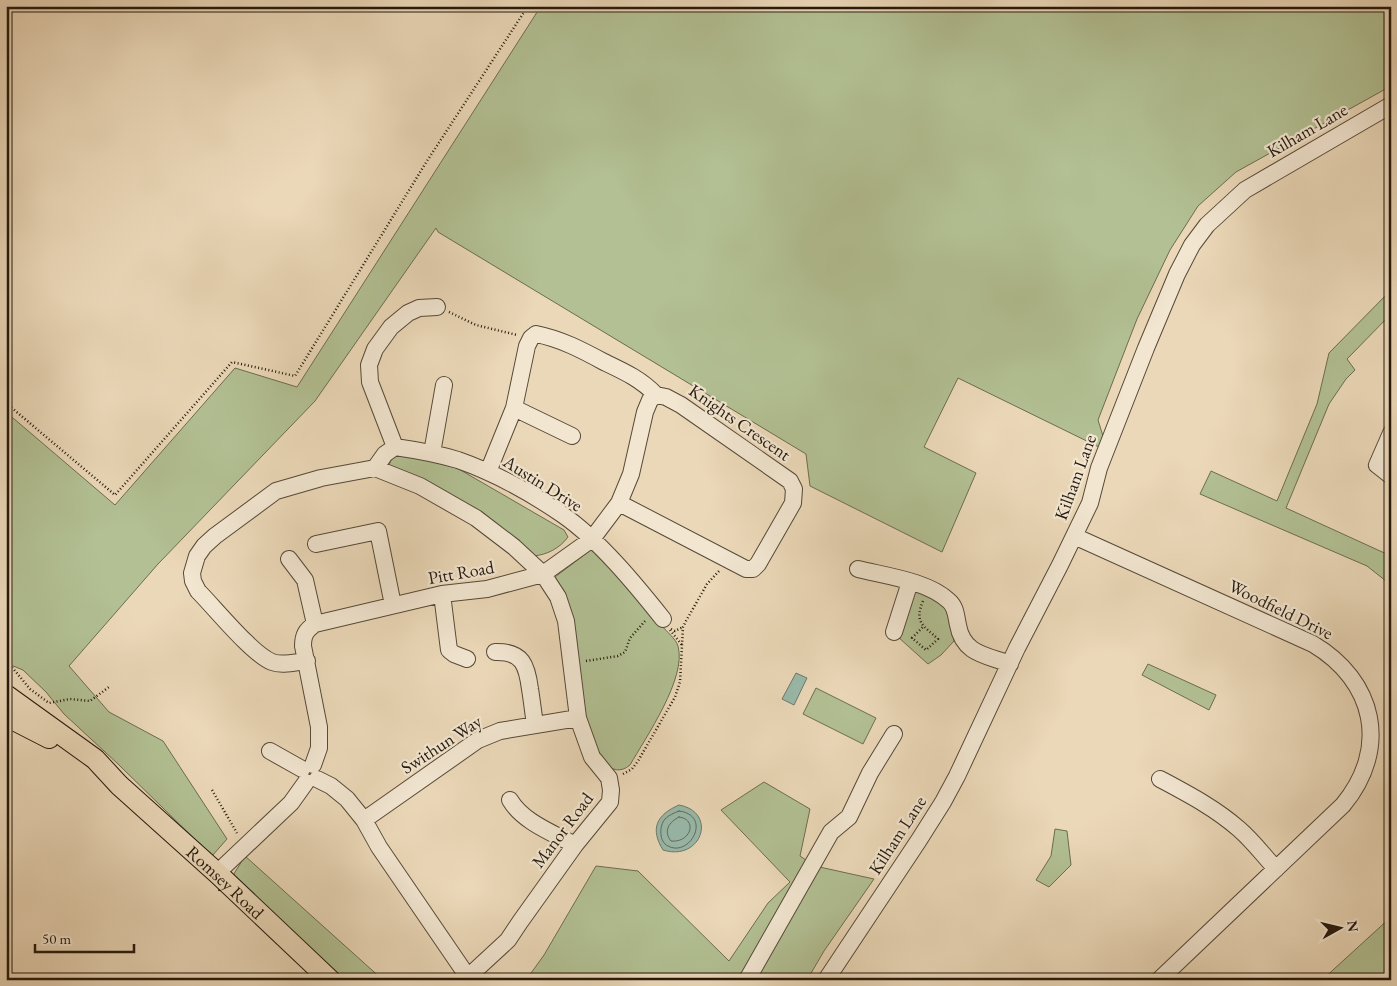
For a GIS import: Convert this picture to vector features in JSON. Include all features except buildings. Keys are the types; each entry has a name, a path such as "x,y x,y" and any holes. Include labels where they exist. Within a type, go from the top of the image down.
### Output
{"main road":[{"name":"Romsey Road","path":"6,695 95,759 119,785 217,873 330,980"},
{"name":"Romsey Road","path":"6,716 57,742 119,785"}],"street":[{"name":"Kilham Lane","path":"826,980 943,802 977,736 1010,664 1090,503 1099,468 1177,274 1192,245 1207,225 1244,190 1391,104"},
{"path":"307,661 272,662 256,652 198,591 193,581 192,573 197,556 215,536 276,491 321,478 375,468 385,454 395,447 370,382 369,365 375,349 391,327 408,313 419,308 437,307"},
{"path":"488,472 514,408 527,346 531,338 536,334 574,345 634,377 656,394"},
{"path":"432,453 444,386"},
{"name":"Pitt Road","path":"315,624 442,594 487,589 543,574 592,540 619,503 631,474 645,412 650,400 656,394"},
{"name":"Knights Crescent","path":"619,503 746,570 754,569 758,564 793,503 794,490 790,482 681,405 656,394"},
{"path":"514,408 572,436"},
{"path":"1391,433 1377,465 1391,476"},
{"name":"Austin Drive","path":"395,447 432,453 458,460 488,472 524,491 564,516 592,540 635,585 663,619"},
{"name":"Manor Road","path":"270,750 331,786 347,799 364,820 379,847 469,978 508,940 575,845 610,802 609,778 592,758 578,718 566,621 558,597 543,574 514,547 476,518 420,486 375,468"},
{"path":"316,544 378,531 393,605"},
{"name":"Woodfield Drive","path":"1074,536 1313,644 1336,660 1352,676 1366,704 1370,739 1368,756 1360,781 1343,804 1159,980"},
{"path":"217,873 290,803 310,774 319,748 319,727 303,646 303,638 308,629 315,624 305,580 290,559"},
{"path":"858,569 910,582 928,588 943,596 955,608 959,631 963,641 969,648 1010,664"},
{"path":"894,632 910,582"},
{"path":"442,594 449,650 467,659"},
{"path":"496,652 510,653 525,664 535,724"},
{"name":"Swithun Way","path":"364,820 478,740 500,731 578,718"},
{"path":"746,980 831,832 849,817 870,773 894,734"},
{"path":"1160,779 1199,800 1225,818 1240,830 1276,869"},
{"path":"510,800 515,808 534,822 575,845"}],"path":[{"path":"6,403 115,495 232,362 295,376 427,161 528,6"},
{"path":"437,307 476,325 531,338"},
{"path":"609,778 632,769 675,697 680,682 683,627 707,584 715,577 726,559"},
{"path":"924,626 912,638 926,650 938,639 924,626 918,612 928,588"},
{"path":"572,663 618,656 625,652 630,638 663,619 682,645"},
{"path":"6,660 30,689 49,703 70,699 90,701 109,687"},
{"path":"6,664 11,666"},
{"path":"212,790 244,846"}],"green space":[{"path":"541,6 1391,6 1391,86 1236,172 1198,206 1170,250 1137,319 1098,420 1103,436 1101,448 958,378 924,447 976,473 942,552 810,486 806,454 438,232 436,228 315,401 158,564 69,666 109,712 163,741 227,839 212,856 64,714 46,692 23,670 6,663 6,412 115,505 235,368 297,387"},
{"path":"1391,290 1391,314 1347,359 1355,370 1346,379 1329,404 1286,508 1391,556 1391,585 1367,566 1200,494 1211,471 1277,501 1317,404 1329,353"},
{"path":"395,452 457,468 564,530 568,537 553,550 533,556 388,467"},
{"path":"592,549 673,638 678,646 677,674 663,707 630,765 617,770 606,764 590,739 555,577"},
{"path":"912,589 941,601 952,617 954,641 941,655 928,664 898,637"},
{"path":"1148,664 1216,695 1209,710 1142,675"},
{"path":"816,688 876,718 863,744 803,714"},
{"path":"764,782 810,809 800,856 815,866 874,879 824,951 807,980 526,980 544,955 596,866 638,871 729,961 768,903 790,882 721,810"},
{"path":"1055,829 1067,831 1071,865 1049,887 1036,880 1051,856"},
{"path":"245,856 383,980 341,980 232,877"},
{"path":"1391,917 1391,980 1322,980"}],"water":[{"path":"796,673 807,678 794,705 782,699"},
{"path":"679,805 691,809 698,817 701,825 700,835 695,843 687,849 676,852 663,850 657,836 656,829 658,823 665,813"}]}
